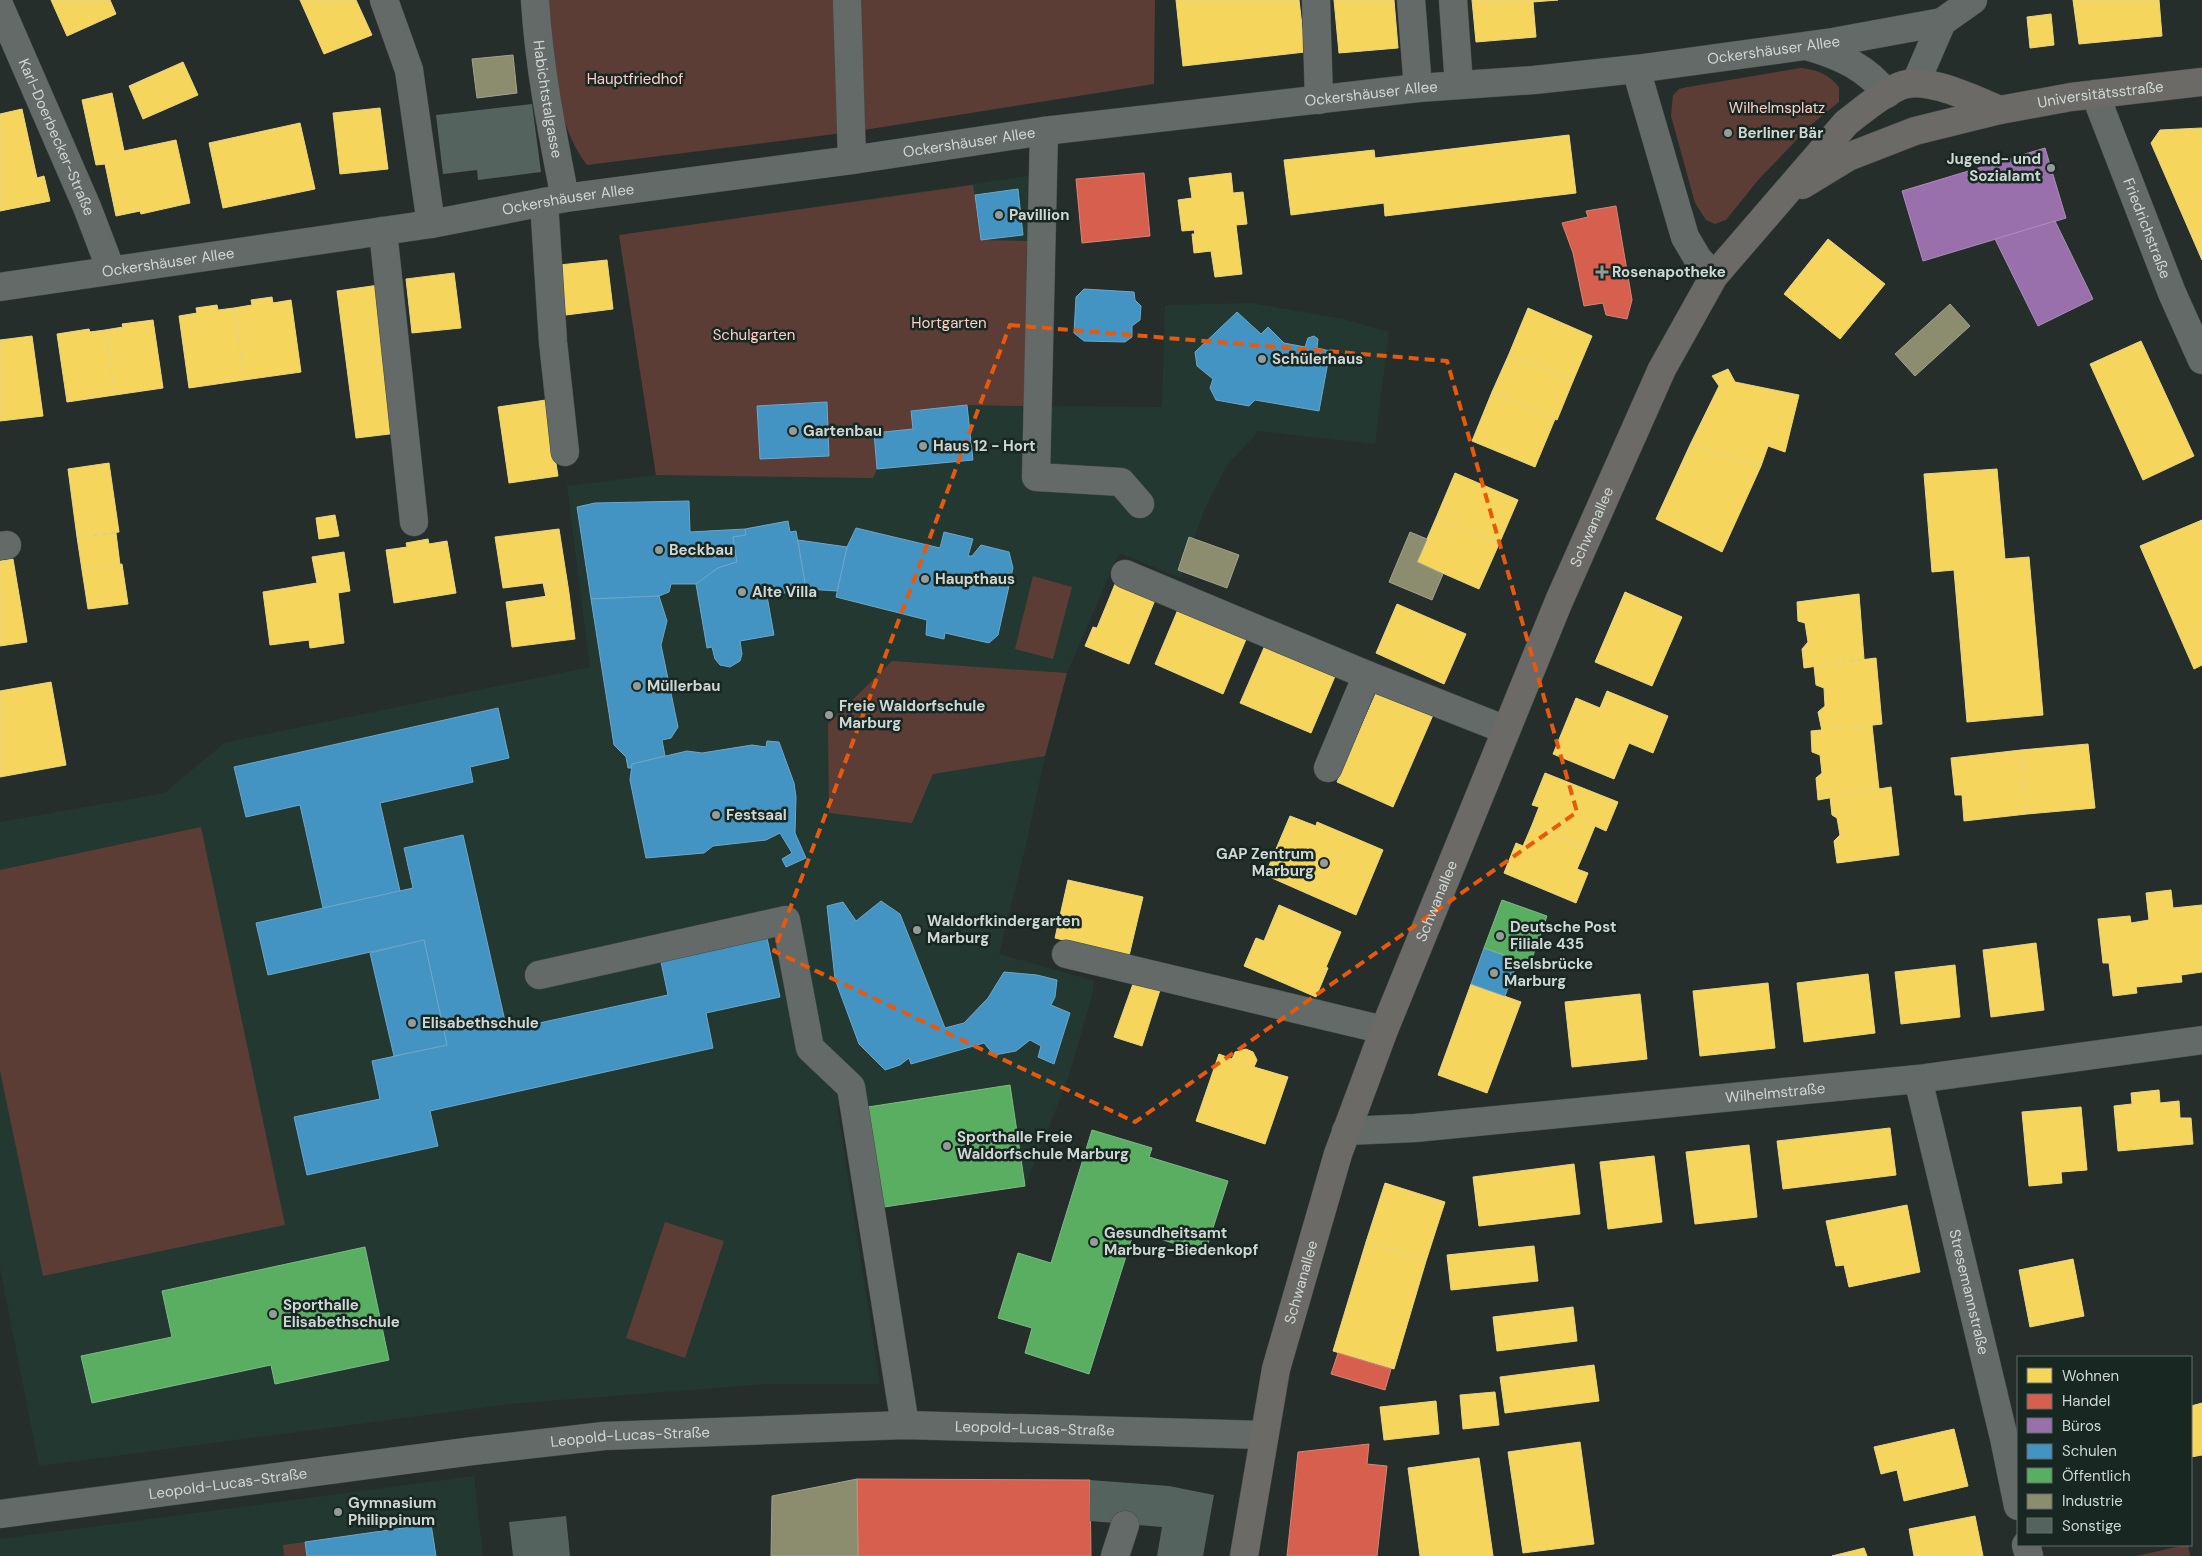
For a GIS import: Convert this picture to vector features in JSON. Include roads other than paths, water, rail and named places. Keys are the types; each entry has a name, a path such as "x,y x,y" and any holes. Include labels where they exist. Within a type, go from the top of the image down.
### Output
{"main road":[{"path":"1714,276 1846,123 1887,94 1901,86 1916,82 1965,96 2000,110"},
{"name":"Universitätsstraße","path":"1781,198 1868,147 1915,131 2000,110 2095,94 2202,82"},
{"name":"Schwanallee","path":"1244,1556 1278,1358 1346,1130 1384,1030 1506,730 1650,394 1680,334 1714,276"}],"street":[{"path":"384,0 410,70 431,224"},
{"name":"Habichtstalgasse","path":"535,0 537,36 556,162 553,342 565,452"},
{"path":"847,0 852,160"},
{"path":"1316,0 1318,100"},
{"path":"1411,0 1418,88"},
{"path":"1453,0 1459,85"},
{"path":"1916,82 1937,7 1974,0"},
{"name":"Karl-Doerbecker-Straße","path":"0,7 88,208 111,270"},
{"name":"Ockershäuser Allee","path":"0,287 431,224 554,200 852,160 1044,131 1418,88 1636,69 1806,45 1937,7"},
{"path":"1806,45 1833,54 1852,64 1875,78 1887,94"},
{"path":"1636,69 1685,237 1698,259 1714,276"},
{"name":"Friedrichstraße","path":"2095,94 2172,293 2202,360"},
{"path":"1044,131 1036,477 1121,482 1140,504"},
{"path":"383,231 414,522"},
{"path":"1125,574 1367,675 1506,730"},
{"path":"1328,768 1367,675"},
{"path":"539,975 786,920 810,1048 851,1087 905,1425"},
{"path":"1066,954 1384,1030"},
{"name":"Wilhelmstraße","path":"1346,1130 1415,1128 1918,1079 2202,1040"},
{"name":"Stresemannstraße","path":"1918,1079 2004,1438 2017,1501"},
{"name":"Leopold-Lucas-Straße","path":"0,1514 473,1451 604,1436 905,1425 1264,1435"},
{"path":"1115,1556 1124,1525"}],"place":[{"name":"Berliner Bär","path":"1728,133"},
{"name":"Jugend- und Sozialamt","path":"2051,168"},
{"name":"Pavillion","path":"999,215"},
{"name":"Rosenapotheke","path":"1602,272"},
{"name":"Schülerhaus","path":"1262,359"},
{"name":"Gartenbau","path":"793,431"},
{"name":"Haus 12 - Hort","path":"923,446"},
{"name":"Beckbau","path":"659,550"},
{"name":"Haupthaus","path":"925,579"},
{"name":"Alte Villa","path":"742,592"},
{"name":"Müllerbau","path":"637,686"},
{"name":"Freie Waldorfschule Marburg","path":"829,715"},
{"name":"Festsaal","path":"716,815"},
{"name":"GAP Zentrum Marburg","path":"1324,863"},
{"name":"Waldorfkindergarten Marburg","path":"917,930"},
{"name":"Deutsche Post Filiale 435","path":"1500,936"},
{"name":"Eselsbrücke Marburg","path":"1494,973"},
{"name":"Elisabethschule","path":"412,1023"},
{"name":"Sporthalle Freie Waldorfschule Marburg","path":"947,1146"},
{"name":"Gesundheitsamt Marburg-Biedenkopf","path":"1094,1242"},
{"name":"Sporthalle Elisabethschule","path":"273,1314"},
{"name":"Gymnasium Philippinum","path":"338,1512"}],"park label":[{"name":"Hauptfriedhof","path":"635,79"},
{"name":"Wilhelmsplatz","path":"1777,108"},
{"name":"Hortgarten","path":"949,323"},
{"name":"Schulgarten","path":"754,335"}]}
